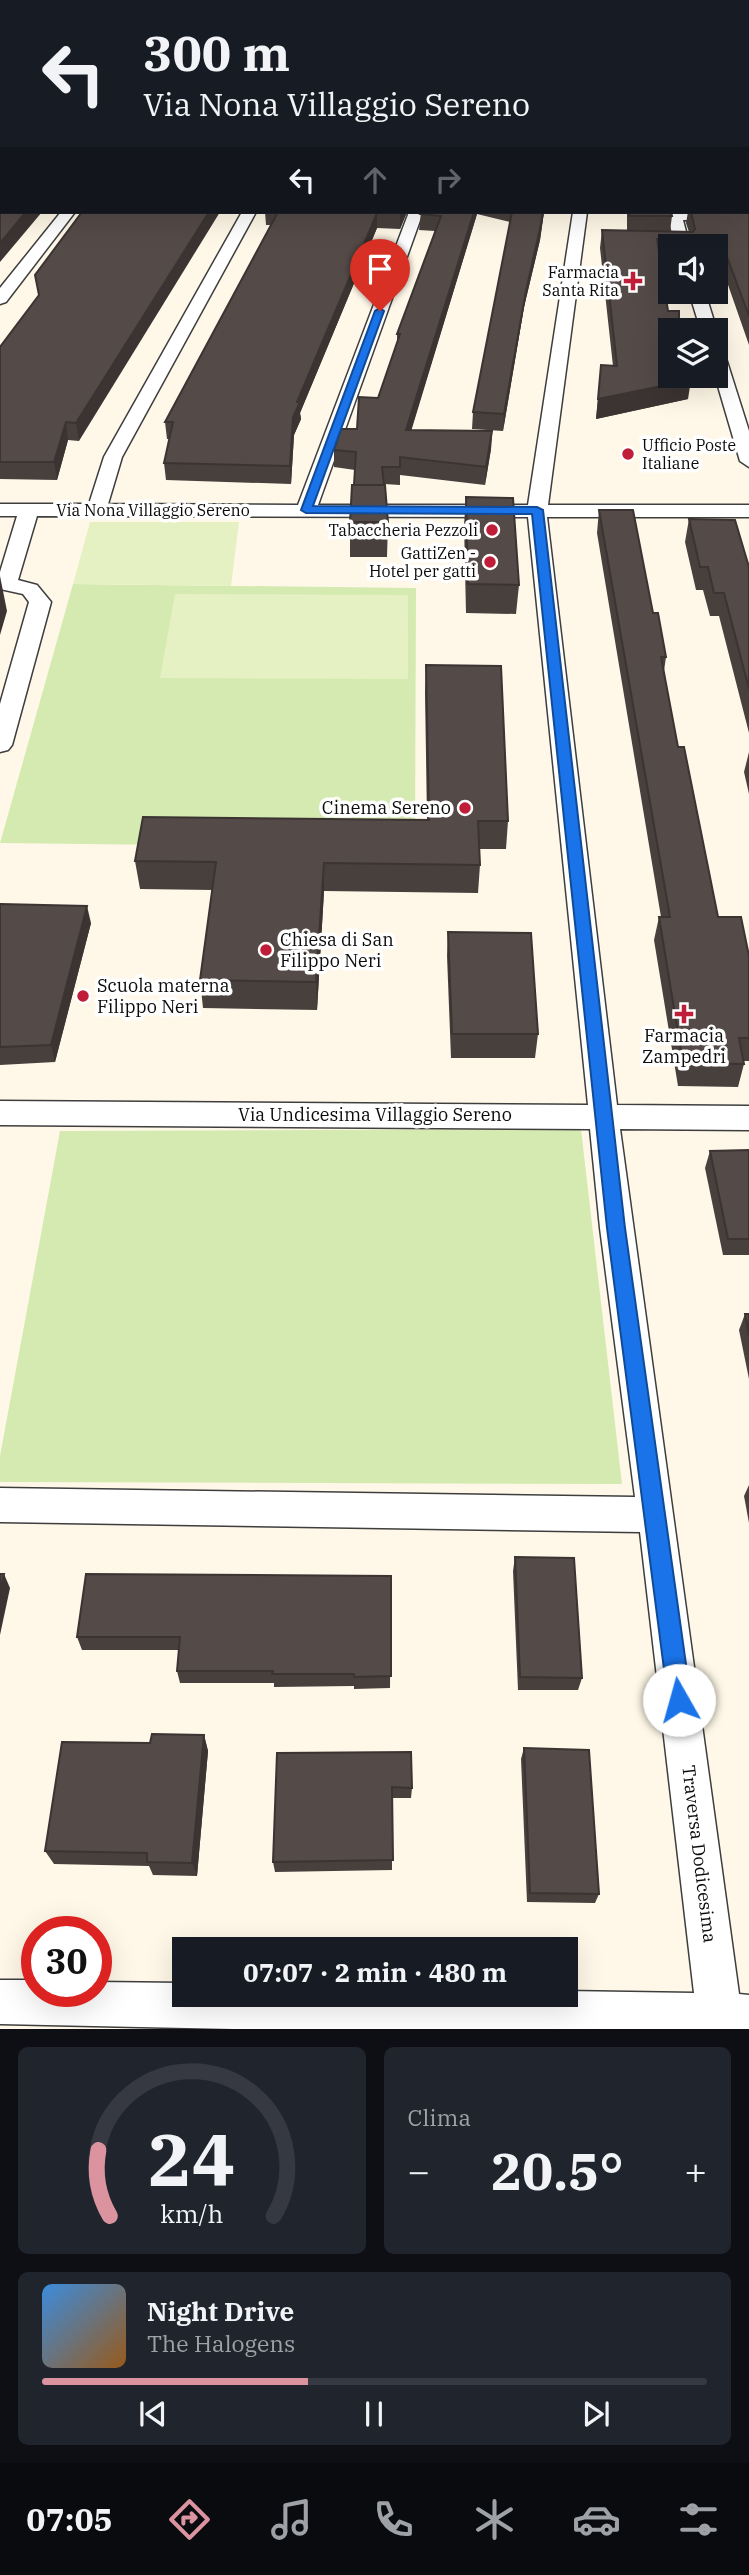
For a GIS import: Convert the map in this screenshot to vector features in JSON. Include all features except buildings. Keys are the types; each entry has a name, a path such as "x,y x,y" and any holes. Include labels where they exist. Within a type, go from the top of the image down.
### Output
{"street":[{"path":"0,299 66,214"},
{"path":"97,509 113,457 248,214"},
{"path":"306,510 415,214"},
{"name":"Traversa Dodicesima","path":"578,214 582,240 537,510 603,1116 656,1515 730,2021"},
{"path":"677,234 675,216 749,217"},
{"path":"727,388 749,461"},
{"name":"Via Nona Villaggio Sereno","path":"0,510 749,511"},
{"path":"0,745 40,602 30,589 4,583 29,510"},
{"name":"Via Undicesima Villaggio Sereno","path":"0,1113 749,1118"},
{"path":"0,1505 656,1515"},
{"path":"0,2002 211,2017 730,2021"}],"green space":[{"path":"90,522 239,522 231,586 73,584"},
{"path":"73,584 416,588 415,848 0,843"},
{"path":"175,594 408,595 408,679 160,678"},
{"path":"581,1129 622,1484 0,1482 0,1456 60,1131"}],"place":[{"name":"Farmacia Santa Rita","path":"633,281"},
{"name":"Ufficio Poste Italiane","path":"628,454"},
{"name":"Tabaccheria Pezzoli","path":"492,530"},
{"name":"GattiZen - Hotel per gatti","path":"490,562"},
{"name":"Cinema Sereno","path":"465,808"},
{"name":"Chiesa di San Filippo Neri","path":"266,950"},
{"name":"Scuola materna Filippo Neri","path":"83,996"},
{"name":"Farmacia Zampedri","path":"684,1014"}],"route":[{"path":"380,311 306,510 537,510 616,1228 679,1700"}]}
